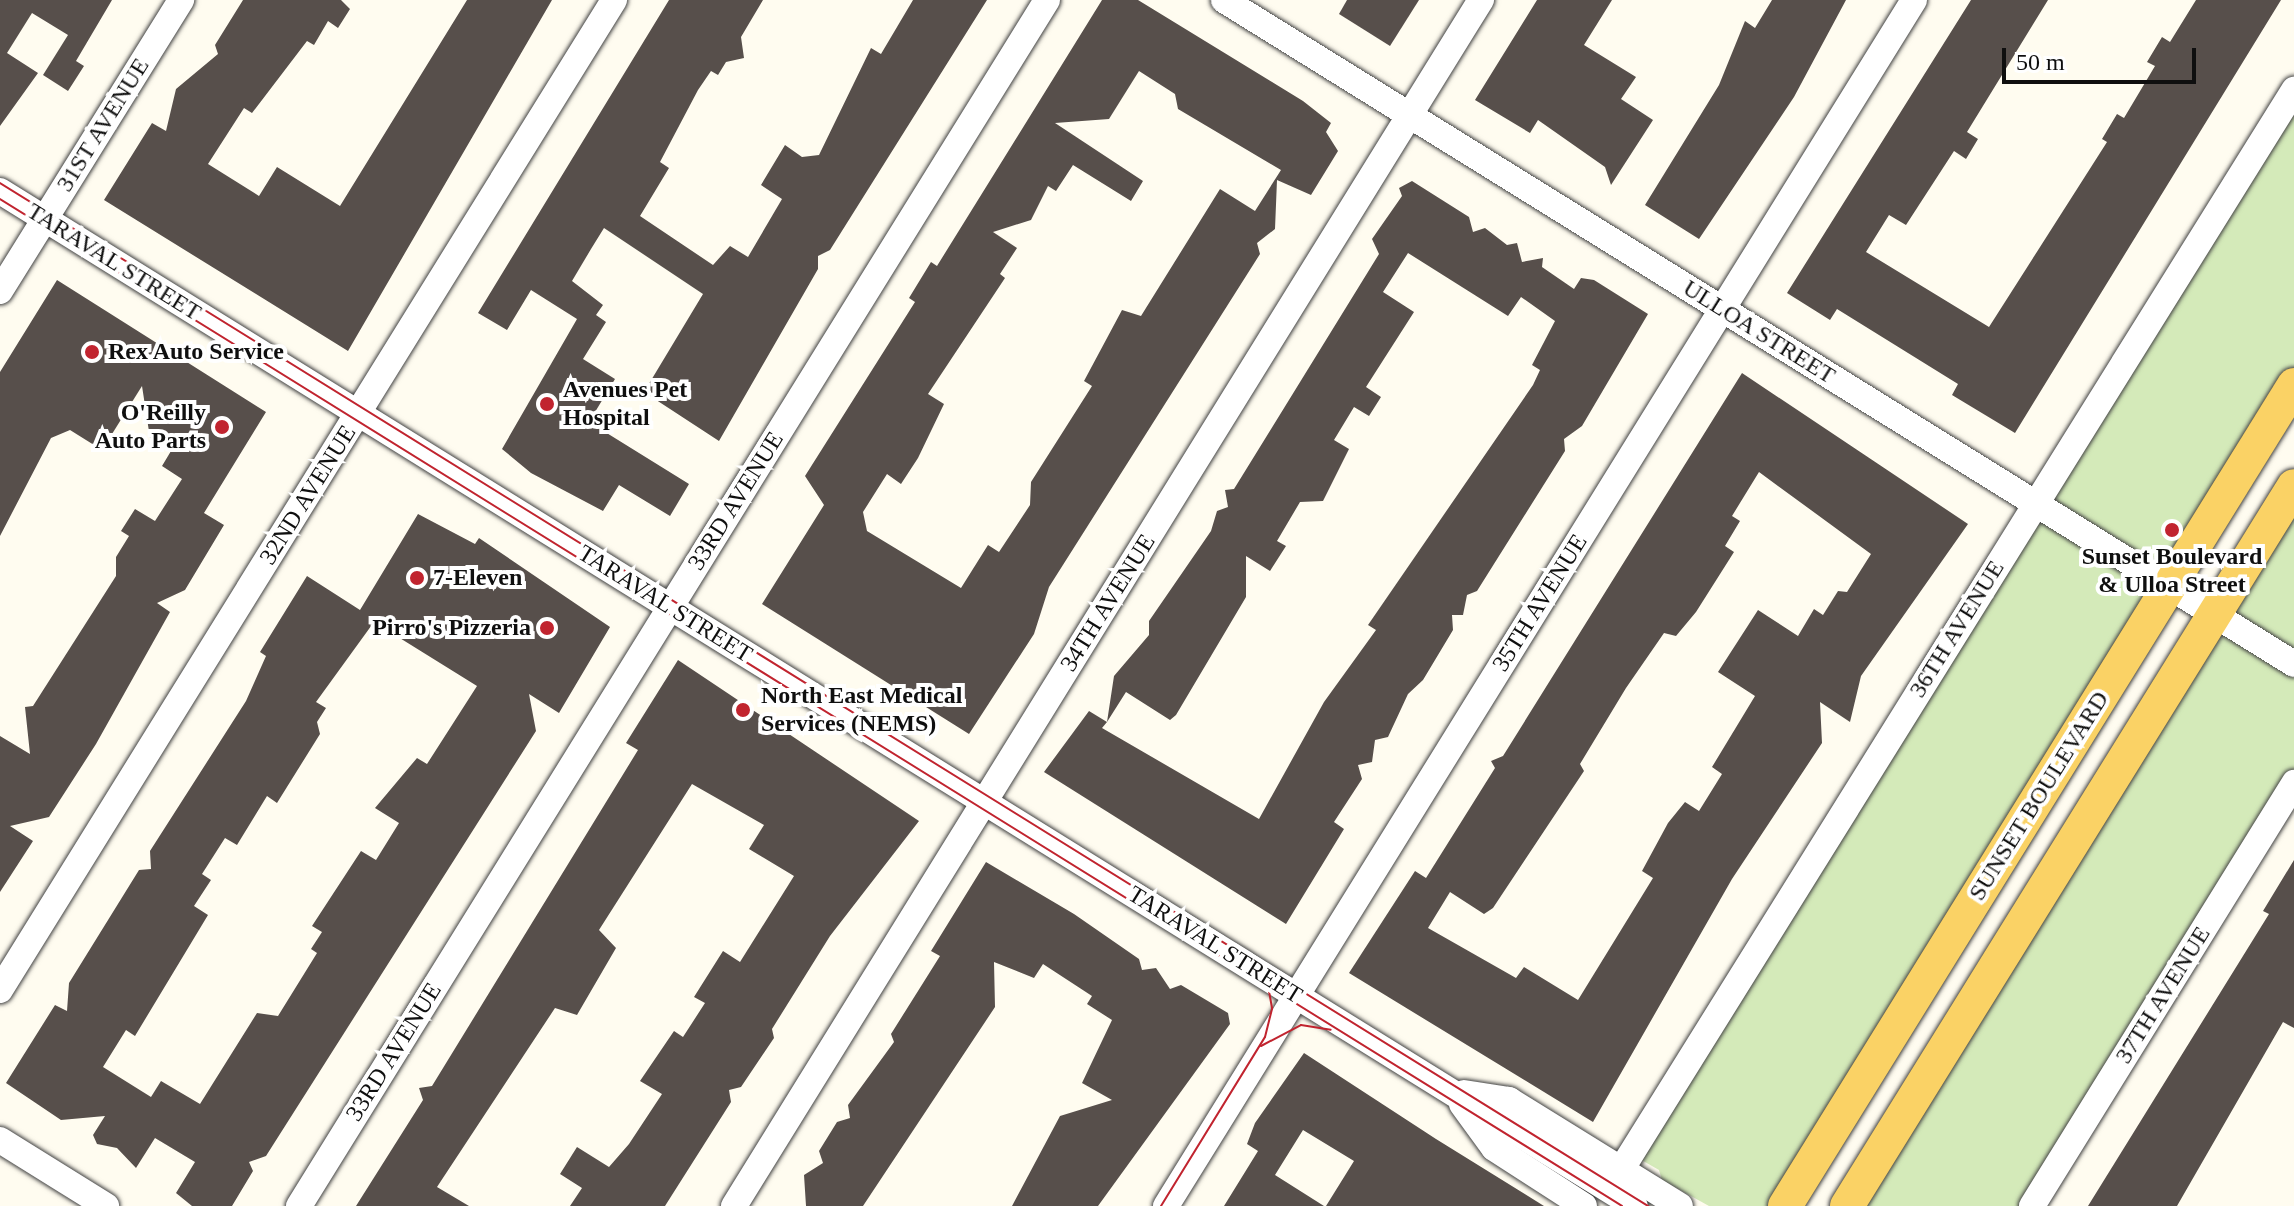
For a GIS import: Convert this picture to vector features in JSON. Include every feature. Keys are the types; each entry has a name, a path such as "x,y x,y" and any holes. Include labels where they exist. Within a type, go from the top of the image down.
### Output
{"main road":[{"name":"SUNSET BOULEVARD","path":"1785,1206 2294,385"},
{"path":"1847,1206 2294,486"}],"street":[{"name":"31ST AVENUE","path":"0,291 181,0"},
{"name":"32ND AVENUE","path":"0,990 614,0"},
{"name":"33RD AVENUE","path":"299,1206 1047,0"},
{"name":"ULLOA STREET","path":"1224,0 2294,664"},
{"name":"34TH AVENUE","path":"734,1206 1481,0"},
{"name":"35TH AVENUE","path":"1166,1206 1914,0"},
{"name":"36TH AVENUE","path":"1621,1170 2294,90"},
{"name":"TARAVAL STREET","path":"0,191 1635,1206"},
{"name":"37TH AVENUE","path":"2032,1206 2294,783"},
{"name":"TARAVAL STREET","path":"1452,1091 1509,1100 1680,1206"},
{"name":"TARAVAL STREET","path":"1452,1091 1494,1148 1584,1206"},
{"path":"0,1140 106,1206"}],"green space":[{"path":"2294,90 2294,385 1785,1206 1709,1206 1662,1180 1659,1170 1631,1154"},
{"path":"2294,486 2294,783 2032,1206 1847,1206"}],"building":[{"path":"0,0 112,0 76,61 84,66 68,91 43,75 68,35 32,13 7,53 38,73 0,126"},
{"path":"243,0 341,0 350,9 338,28 328,21 314,45 307,41 252,113 244,108 208,164 259,196 277,167 340,206 467,0 552,0 348,351 104,200 152,123 166,131 176,89 218,54 215,45"},
{"path":"669,0 763,0 741,37 744,58 726,62 718,75 711,71 698,90 660,162 669,168 640,216 713,265 730,246 748,257 782,199 761,185 785,145 802,157 819,155 871,48 881,54 913,0 987,0 830,250 818,256 818,269 719,441 644,392 703,294 604,228 591,249 572,281 603,305 596,315 606,322 583,359 615,379 589,422 689,484 670,516 619,485 603,511 531,473 502,449 577,319 531,290 507,330 478,313"},
{"path":"1102,0 1138,0 1303,101 1331,123 1326,132 1338,151 1311,195 1277,180 1275,229 1257,243 1260,254 1049,587 1034,634 969,734 762,604 824,505 805,476 915,302 909,298 931,262 937,266","holes":["1139,71 1175,94 1178,109 1281,170 1255,211 1220,189 1141,316 1122,310 1084,381 1092,386 1031,482 1030,505 999,552 988,545 961,588 867,531 863,512 887,474 901,484 918,458 944,404 928,394 1005,278 1000,274 1017,248 993,232 1031,220 1048,186 1056,191 1073,165 1131,201 1143,181 1055,123 1109,119"]},
{"path":"1347,0 1419,0 1390,46 1339,14"},
{"path":"1537,0 1612,0 1584,45 1636,77 1621,99 1653,120 1611,185 1605,167 1538,120 1530,133 1475,100"},
{"path":"1772,0 1846,0 1794,97 1699,239 1645,205 1719,85 1745,21 1755,28"},
{"path":"1971,0 2048,0 1967,132 1978,139 1966,159 1954,151 1906,225 1889,215 1866,252 1989,327 2107,142 2102,139 2117,114 2124,118 2155,66 2147,62 2162,37 2170,42 2196,0 2281,0 2015,433 1952,395 1958,384 1837,309 1830,320 1787,293"},
{"path":"1412,181 1469,217 1473,232 1485,228 1507,245 1517,243 1522,262 1543,258 1542,267 1574,289 1581,278 1594,280 1648,314 1582,426 1564,439 1565,451 1477,591 1467,595 1463,615 1452,615 1453,630 1423,680 1408,694 1388,737 1375,740 1372,762 1358,765 1362,779 1334,822 1344,829 1286,924 1044,772 1089,711 1107,722 1114,676 1149,635 1149,621 1211,531 1217,511 1228,507 1225,490 1234,489 1379,254 1372,239 1402,196 1399,188","holes":["1408,253 1508,316 1521,297 1555,321 1532,365 1540,370 1533,385 1368,625 1376,630 1324,702 1259,819 1102,728 1126,692 1170,720 1176,715 1246,597 1246,556 1270,571 1286,546 1277,541 1300,502 1323,501 1349,449 1334,440 1354,407 1369,416 1381,397 1366,387 1414,312 1383,292"]},
{"path":"57,280 266,412 204,513 224,525 185,590 157,603 170,612 96,744 49,817 10,826 33,841 0,892 0,736 30,754 25,707 33,706 116,576 116,557 129,536 121,531 135,509 155,521 182,479 162,466 171,451 150,438 142,386 102,450 70,430 51,438 0,536 0,372"},
{"path":"1742,373 1968,524 1861,676 1850,722 1820,702 1822,743 1732,879 1593,1122 1349,973 1415,871 1426,878 1495,768 1491,761 1503,756","holes":["1759,472 1871,554 1847,592 1838,591 1823,615 1814,609 1798,636 1758,610 1718,672 1755,696 1712,767 1722,774 1699,811 1685,802 1668,823 1642,871 1653,878 1578,1000 1524,967 1516,978 1428,928 1450,892 1484,914 1493,908 1584,771 1580,764 1626,688 1664,633 1676,636 1696,612 1734,552 1725,546 1740,521 1732,516"]},
{"path":"418,514 475,544 479,538 610,627 559,713 529,694 536,731 266,1156 249,1162 253,1171 232,1206 192,1206 176,1193 195,1162 155,1138 136,1168 117,1148 97,1144 93,1135 105,1116 61,1120 6,1083 55,1005 67,1011 69,983 139,870 151,869 150,851 246,701 266,656 260,652 307,576 360,610","holes":["374,622 477,686 427,764 417,758 375,808 399,823 376,860 361,851 312,926 322,932 311,949 317,953 278,1016 257,1013 200,1104 161,1081 151,1097 103,1067 126,1030 135,1036 208,915 194,906 211,880 202,874 225,838 237,845 267,796 277,803 320,734 317,722 326,708 316,702"]},
{"path":"678,660 919,821 830,936 772,1029 774,1038 741,1087 729,1090 731,1102 665,1206 570,1206 582,1188 560,1174 577,1147 609,1167 629,1144 662,1094 640,1081 674,1031 683,1037 705,1003 694,997 723,951 740,962 794,876 749,849 764,825 692,784 599,930 616,948 577,1015 555,1008 437,1187 469,1206 356,1206 423,1100 419,1088 432,1086 638,750 626,743"},
{"path":"2294,860 2294,1028 2283,1022 2177,1206 2088,1206 2269,914 2263,911"},
{"path":"986,862 1074,914 1139,959 1142,970 1156,968 1170,989 1181,985 1228,1013 1230,1024 1098,1206 1012,1206 1060,1116 1112,1100 1082,1083 1112,1020 1087,1004 1092,996 1043,964 1034,978 994,962 995,1007 863,1206 806,1206 804,1175 823,1163 819,1151 837,1122 850,1118 848,1105 894,1042 891,1034 940,956 931,951"},
{"path":"1304,1053 1544,1206 1326,1206 1354,1161 1303,1130 1275,1175 1324,1206 1224,1206 1258,1151 1247,1144 1255,1123"}],"tram line":[{"path":"0,183 1648,1206"},
{"path":"0,199 1622,1206"},
{"path":"1161,1206 1265,1037 1272,1008 1267,981"},
{"path":"1261,1046 1301,1025 1331,1030"}],"place":[{"name":"Rex Auto Service","path":"92,352"},
{"name":"Avenues Pet Hospital","path":"547,404"},
{"name":"O'Reilly Auto Parts","path":"222,427"},
{"name":"Sunset Boulevard & Ulloa Street","path":"2172,530"},
{"name":"7-Eleven","path":"417,578"},
{"name":"Pirro's Pizzeria","path":"547,628"},
{"name":"North East Medical Services (NEMS)","path":"743,710"}]}
